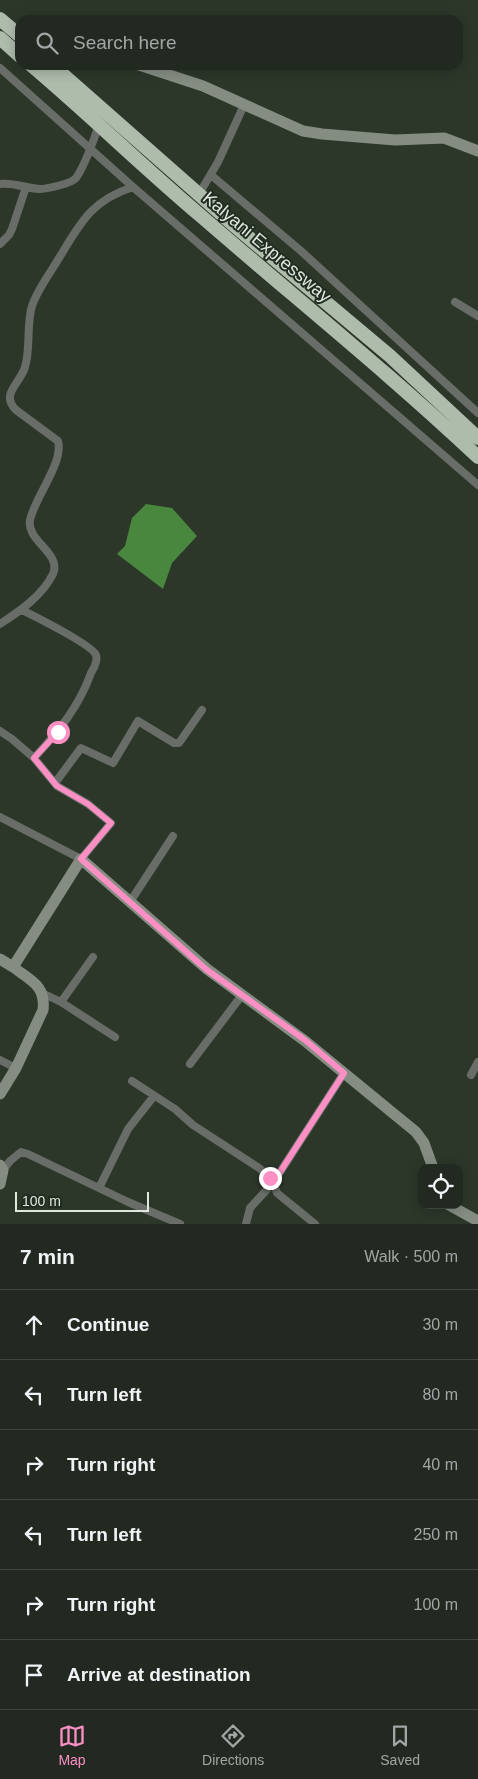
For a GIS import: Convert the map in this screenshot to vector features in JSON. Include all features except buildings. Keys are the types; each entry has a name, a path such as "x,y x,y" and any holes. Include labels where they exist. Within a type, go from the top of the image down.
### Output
{"highway":[{"path":"0,19 15,32"},
{"path":"2,41 15,50"},
{"name":"Kalyani Expressway","path":"37,70 198,215 332,326 478,457"},
{"name":"Kalyani Expressway","path":"58,70 199,194 390,356 478,438"}],"street":[{"path":"0,68 133,187 478,485"},
{"path":"154,70 203,86 303,131 395,140 444,138 478,151"},
{"path":"199,194 211,175 244,105"},
{"path":"0,184 7,183 40,189 68,184 75,180 99,125"},
{"path":"211,175 301,251 478,413"},
{"path":"0,244 12,229 26,187"},
{"path":"0,624 22,610 36,596 46,584 55,567 47,552 32,534 30,518 38,497 59,456 60,448 58,441 16,410 10,404 9,399 10,393 24,370 26,363 28,331 33,305 43,284 85,217 98,204 111,195 133,187"},
{"path":"455,302 478,316"},
{"path":"22,610 88,646 96,655 96,662 89,681 71,714 58,732 34,758"},
{"path":"55,783 81,748 113,763 138,721 174,743 179,743 202,710"},
{"path":"0,731 34,758 55,783 88,804 111,823 81,859 13,967"},
{"path":"0,817 81,859 207,970 305,1040 416,1132 424,1143 432,1164"},
{"path":"130,902 173,836"},
{"path":"61,1002 93,957"},
{"path":"0,959 37,984 42,993 43,1010 16,1068 0,1094"},
{"path":"42,993 61,1002 116,1037"},
{"path":"190,1064 242,994"},
{"path":"0,1060 16,1068"},
{"path":"471,1075 478,1062"},
{"path":"246,1224 250,1208 273,1183 344,1073"},
{"path":"132,1081 176,1109 193,1125 259,1168 270,1178 277,1193 315,1224"},
{"path":"99,1188 128,1129 154,1096"},
{"path":"0,1184 2,1167 21,1152 180,1224"},
{"path":"456,1209 478,1221"}],"shaded area":[{"path":"146,504 172,508 197,536 172,563 163,589 117,554 125,546 132,518"}],"route":[{"path":"58,732 34,758 57,786 88,804 111,823 81,859 207,970 305,1040 344,1073 273,1183 270,1178"}]}
